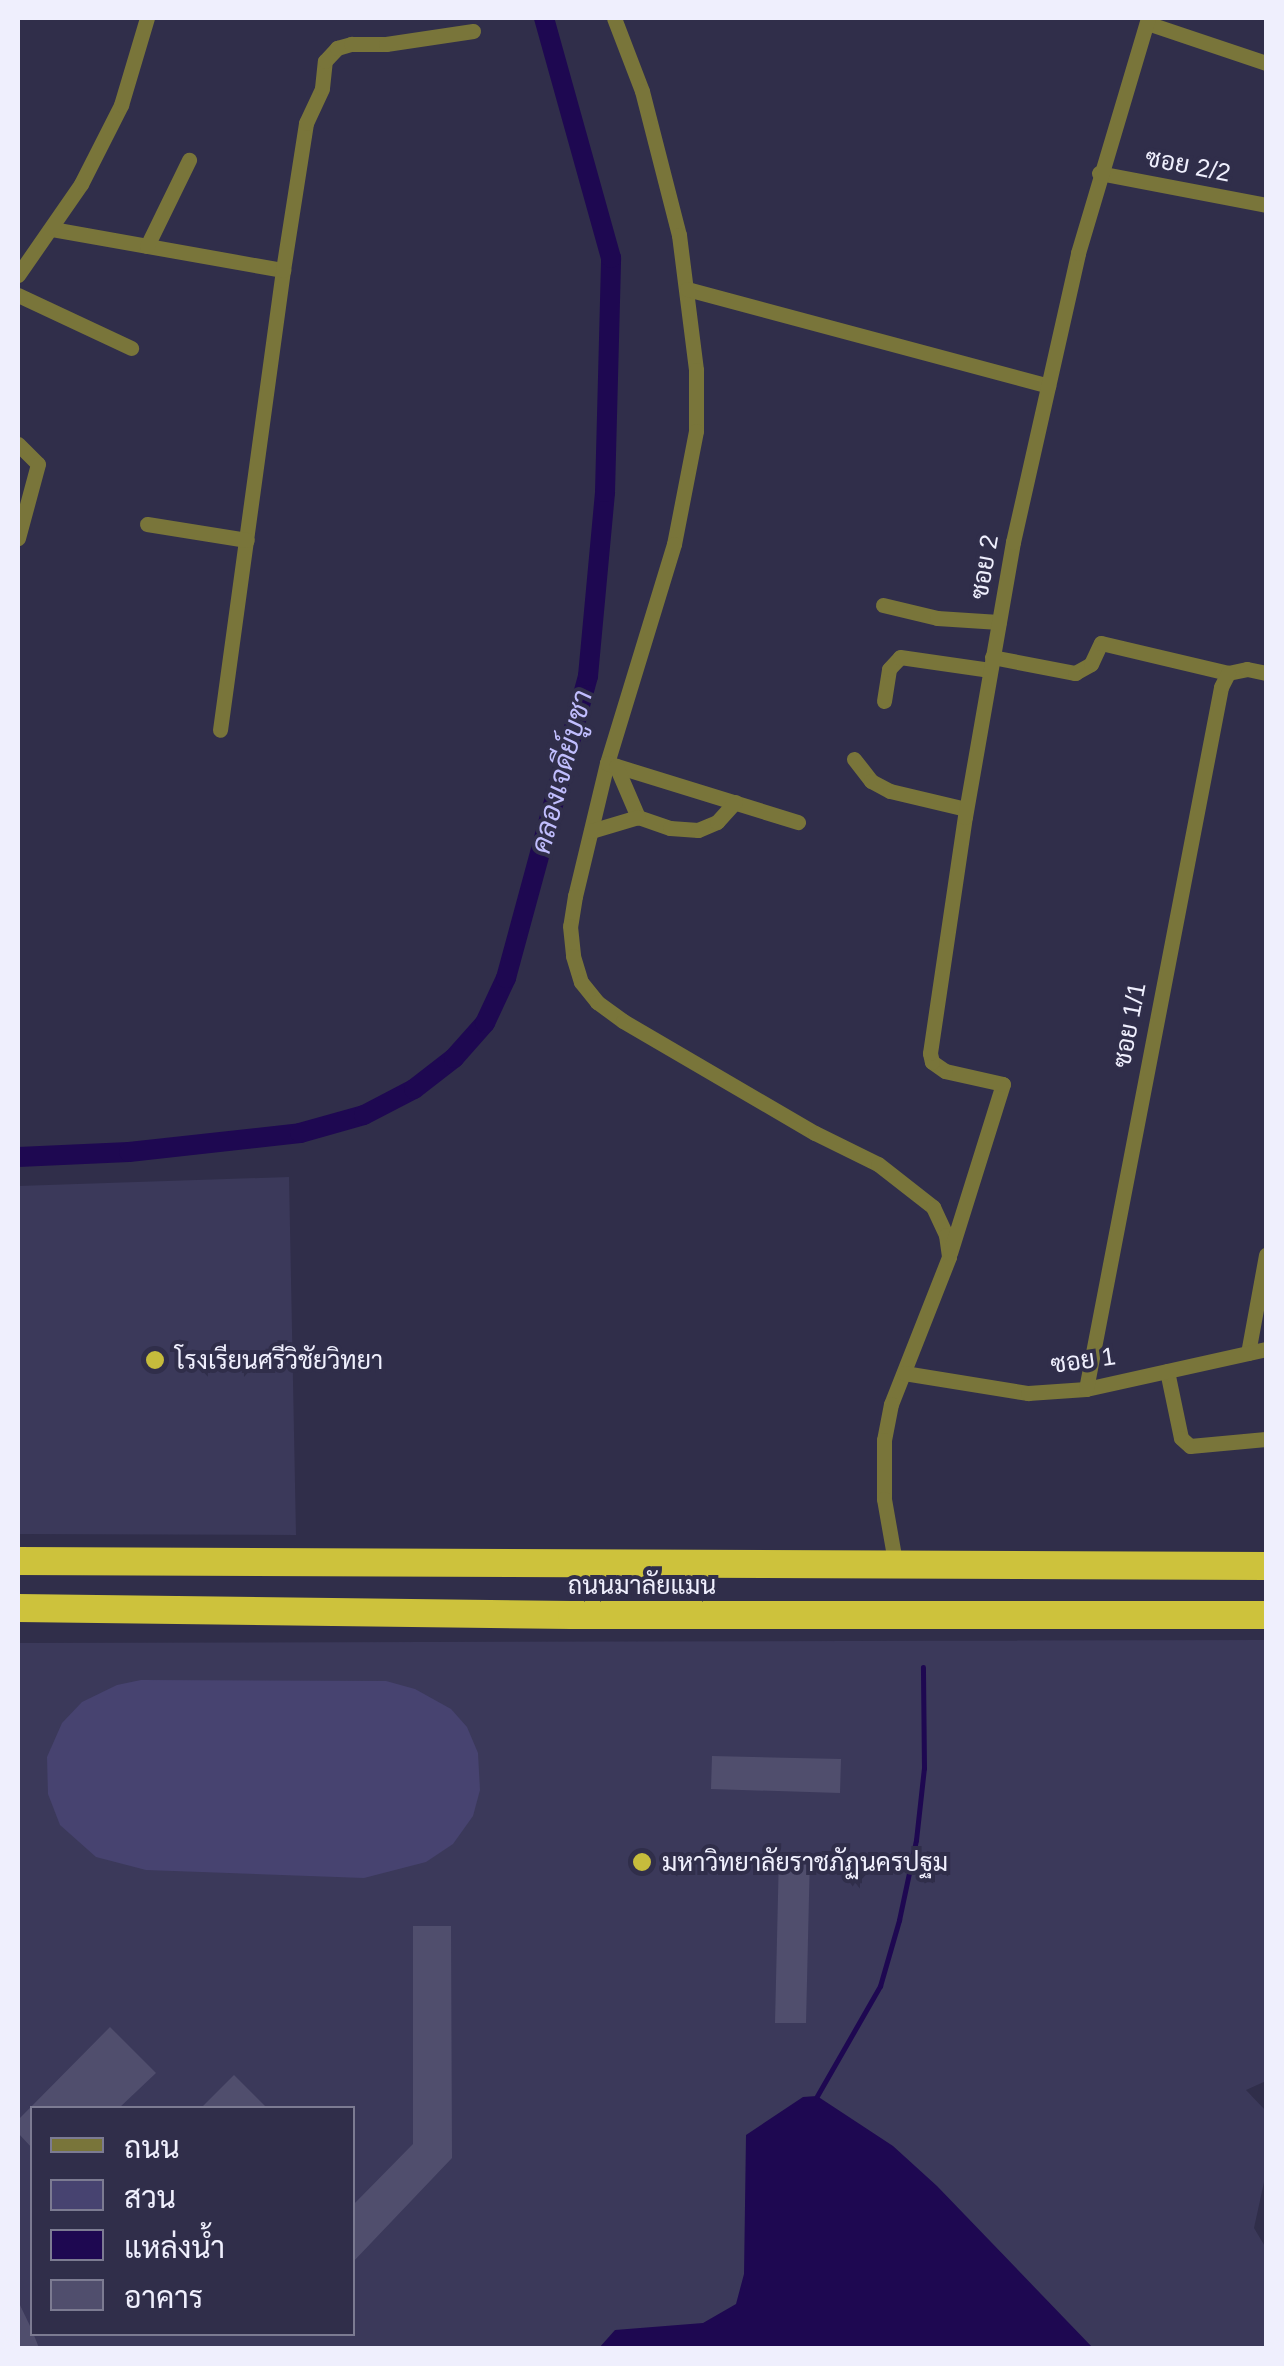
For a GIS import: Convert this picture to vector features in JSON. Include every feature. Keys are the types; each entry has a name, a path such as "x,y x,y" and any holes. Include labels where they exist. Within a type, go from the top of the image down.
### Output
{"highway":[{"name":"ถนนมาลัยแมน","path":"18,1561 1266,1566"},
{"name":"ถนนมาลัยแมน","path":"18,1608 572,1615 1266,1615"}],"street":[{"path":"18,274 81,184 120,104 147,18"},
{"path":"614,18 642,90 688,289 696,370 690,476 591,831 570,926 581,982 597,1002 816,1133 878,1164 932,1207 946,1235 949,1257 904,1373 884,1440 884,1499 896,1567"},
{"path":"1147,20 1266,62"},
{"name":"ซอย 2","path":"949,1257 1003,1084 944,1071 932,1062 930,1053 966,809 999,622 1048,386 1099,174 1147,20"},
{"path":"220,730 306,123 322,88 325,61 336,48 350,44 386,44 473,31"},
{"path":"147,246 189,160"},
{"name":"ซอย 2/2","path":"1099,174 1266,205"},
{"path":"52,229 283,270"},
{"path":"18,246 31,258"},
{"path":"688,289 1048,386"},
{"path":"18,296 132,348"},
{"path":"18,444 38,464 18,538"},
{"path":"147,524 247,540"},
{"path":"883,605 937,618 980,617 999,622"},
{"path":"884,700 889,669 900,657 1076,672 1091,664 1101,642 1228,673 1247,668 1266,673"},
{"name":"ซอย 1/1","path":"1086,1388 1221,687 1228,673"},
{"path":"854,759 871,781 890,790 966,809"},
{"path":"612,764 798,822"},
{"path":"612,764 638,817"},
{"path":"591,831 638,817 670,828 698,830 717,822 735,802"},
{"path":"1248,1354 1266,1255"},
{"name":"ซอย 1","path":"904,1373 1028,1392 1086,1388 1266,1349"},
{"path":"1168,1371 1181,1438 1190,1446 1266,1439"}],"shaded area":[{"name":"โรงเรียนศรีวิชัยวิทยา","path":"289,1177 296,1535 18,1534 18,1186"},
{"name":"มหาวิทยาลัยราชภัฏนครปฐม","path":"1266,1640 1266,2081 1246,2090 1266,2111 1266,2173 1254,2228 1266,2248 1266,2348 18,2348 18,1643"}],"green space":[{"path":"141,1680 386,1681 415,1689 451,1709 467,1727 478,1753 480,1790 473,1816 453,1844 426,1862 364,1878 146,1870 96,1857 60,1825 48,1794 47,1757 62,1723 82,1702 117,1685"}],"water":[{"path":"817,2096 893,2146 937,2186 1093,2348 599,2348 615,2330 703,2323 736,2304 744,2274 746,2135 803,2097"}],"building":[{"path":"712,1756 841,1759 840,1793 711,1789"},
{"path":"779,1854 810,1854 806,2023 775,2023"},
{"path":"413,1926 451,1926 452,2158 355,2260 355,2203 413,2144"},
{"path":"110,2027 156,2073 121,2106 32,2106"},
{"path":"234,2075 265,2106 203,2106"},
{"path":"30,2108 30,2146 18,2133 18,2120"},
{"path":"18,2301 30,2326 30,2336 34,2336 39,2348 18,2348"}],"waterway":[{"name":"คลองเจดีย์บูชา","path":"18,1157 129,1152 300,1133 364,1115 414,1089 454,1058 485,1023 506,978 588,676 605,492 611,258 544,18"},
{"path":"817,2096 880,1986 899,1920 916,1840 924,1768 923,1667"}],"place":[{"name":"โรงเรียนศรีวิชัยวิทยา","path":"155,1360"},
{"name":"มหาวิทยาลัยราชภัฏนครปฐม","path":"642,1862"}]}
